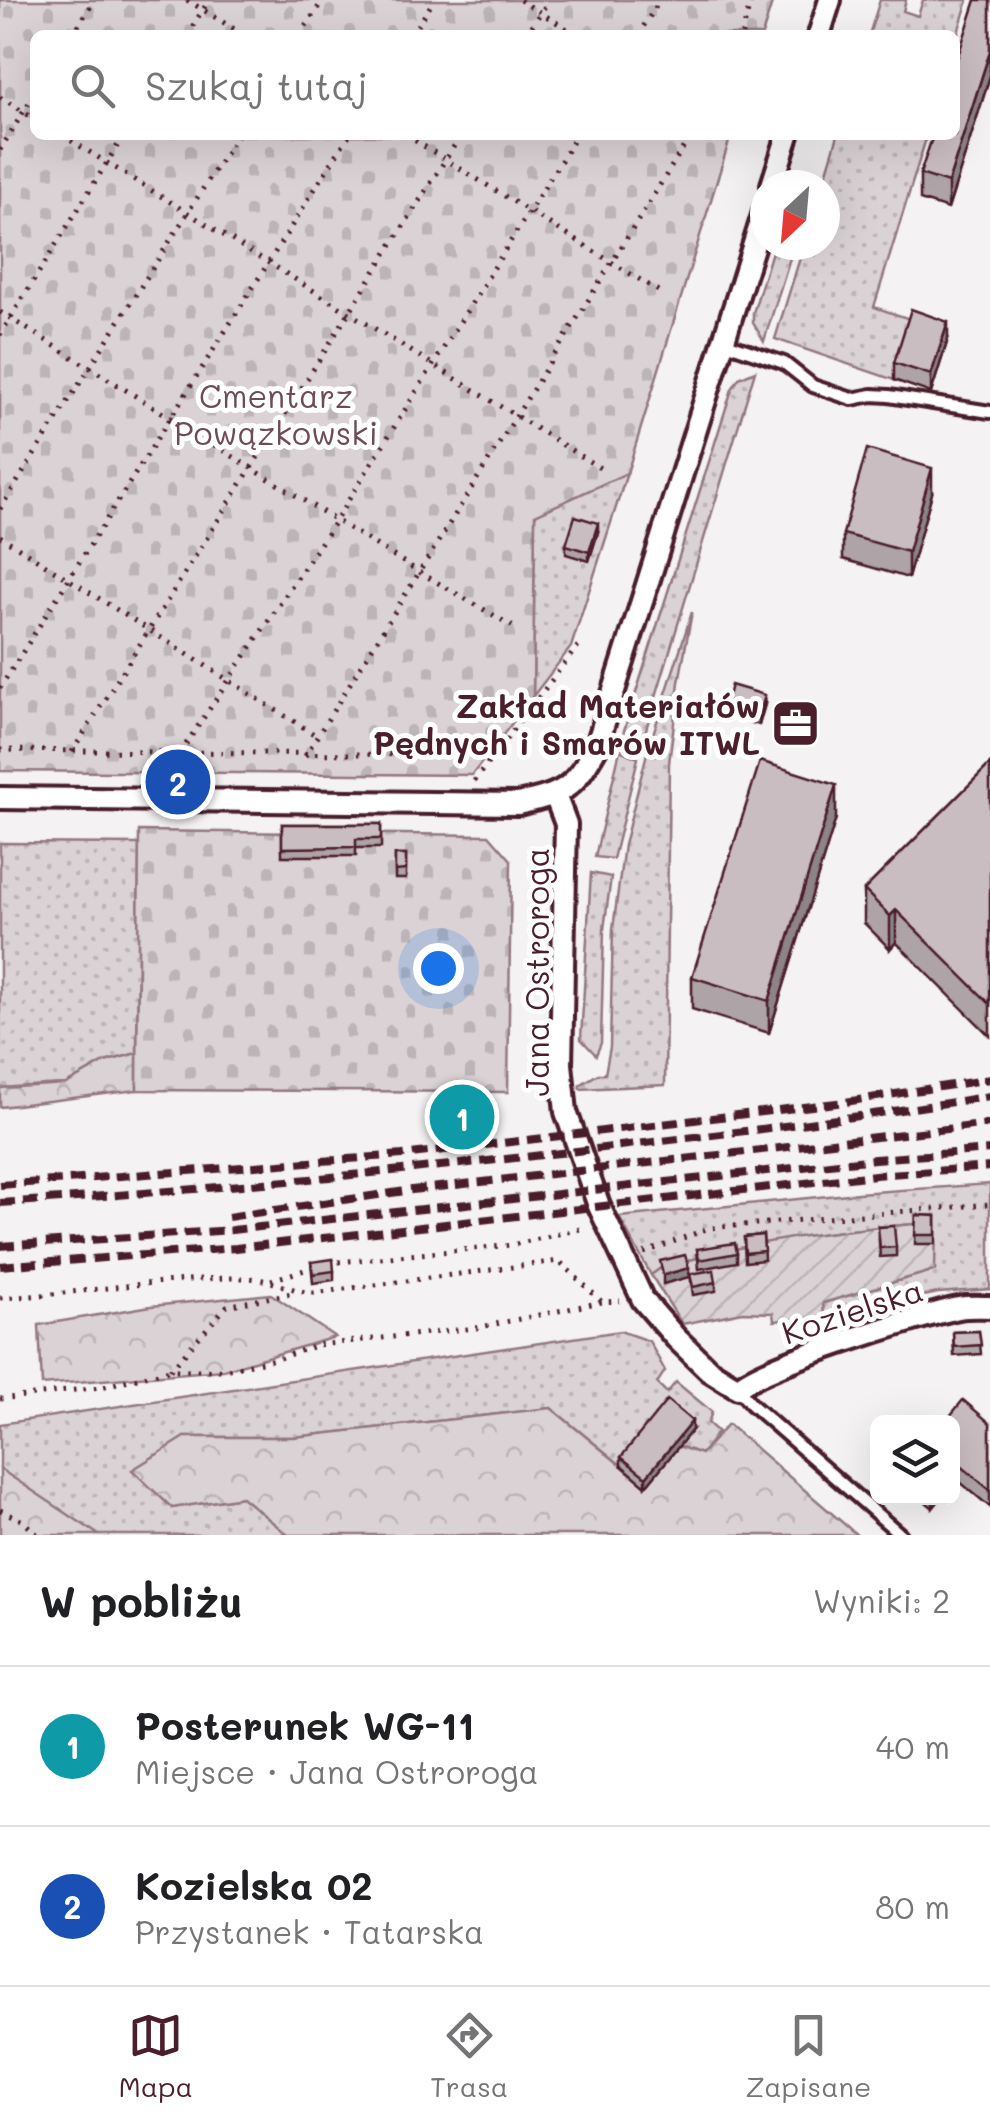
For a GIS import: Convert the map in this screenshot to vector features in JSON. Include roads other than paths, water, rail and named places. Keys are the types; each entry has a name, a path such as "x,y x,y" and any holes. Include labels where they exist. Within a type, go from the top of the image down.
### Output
{"street":[{"path":"821,30 830,0"},
{"path":"777,170 786,140"},
{"path":"0,798 518,804 555,796 578,780 596,748 750,258"},
{"name":"Jana Ostroroga","path":"555,796 566,824 561,1064 566,1112 606,1222 644,1300 687,1349 722,1380 738,1388"},
{"name":"Kozielska","path":"738,1388 767,1370 925,1316 963,1307 990,1306"}],"lane":[{"path":"724,342 784,363 813,386 852,399 889,396 990,412"},
{"name":"Jana Ostroroga","path":"738,1388 752,1405 898,1533"}],"railway":[{"path":"0,1185 402,1155 845,1102 990,1079"},
{"path":"0,1203 236,1186 471,1163 764,1129 990,1096"},
{"path":"228,1217 412,1190 990,1124"},
{"path":"0,1246 232,1230 875,1159 990,1150"},
{"path":"0,1266 236,1248 875,1175 990,1167"}],"place":[{"name":"Zakład Materiałów Pędnych i Smarów ITWL","path":"795,723"},
{"name":"Kozielska 02","path":"178,782"},
{"name":"Posterunek WG-11","path":"462,1117"}],"park label":[{"name":"Cmentarz Powązkowski","path":"276,414"}]}
